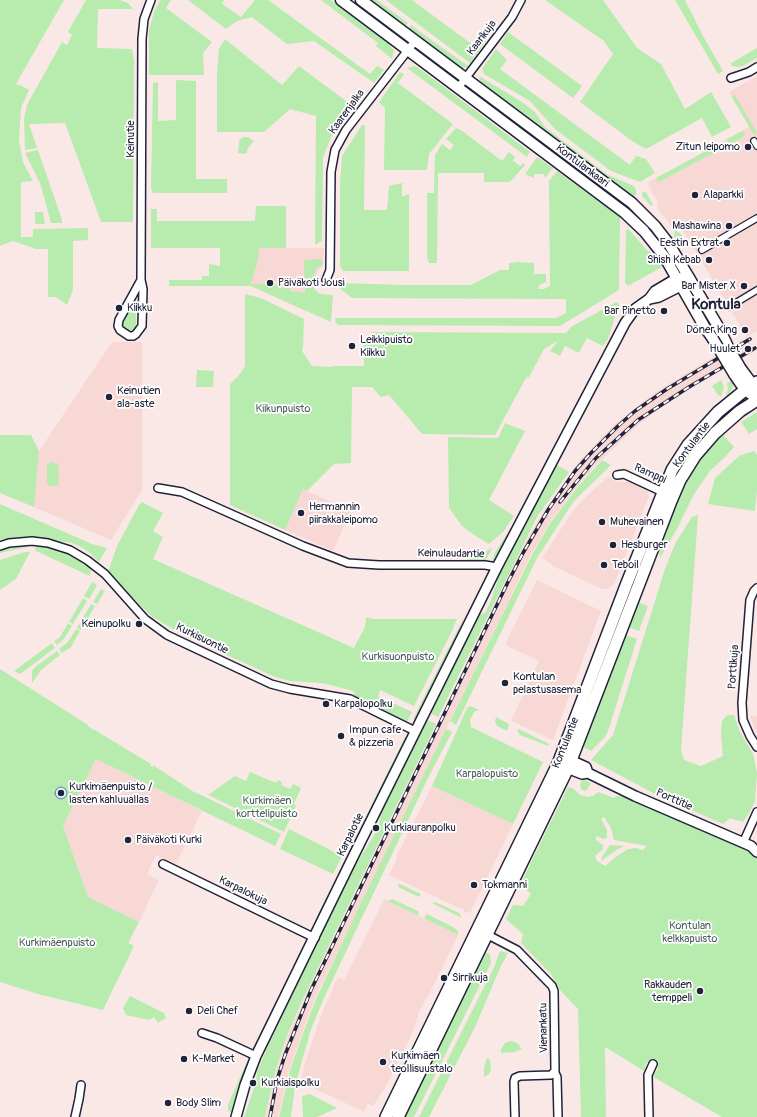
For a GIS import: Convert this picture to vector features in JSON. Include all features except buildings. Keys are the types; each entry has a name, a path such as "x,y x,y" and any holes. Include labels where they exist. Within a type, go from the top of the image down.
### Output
{"main road":[{"name":"Kontulankaari","path":"341,0 625,213 644,231 670,264 704,326 718,336"},
{"name":"Kontulankaari","path":"361,0 632,203 655,226 669,244 689,277 718,336 741,376 754,392"},
{"name":"Kontulantie","path":"668,494 672,470 681,455 693,440 718,412 754,392"},
{"name":"Kontulantie","path":"398,1117 488,935 565,762 627,583 668,494 703,446 754,392"},
{"name":"Kontulantie","path":"386,1117 565,762"}],"street":[{"name":"Keinutie","path":"141,280 119,320 118,326 120,330 129,336 136,334 142,326 142,39 144,18 151,0"},
{"name":"Kaarikuja","path":"458,88 512,17 520,0"},
{"name":"Kaarenjalka","path":"326,280 330,270 331,172 335,150 346,130 415,41"},
{"path":"731,78 749,72 757,67"},
{"path":"702,250 757,218"},
{"name":"Keinulaudantie","path":"158,488 182,492 303,546 348,563 379,565 485,565 497,567 625,323 635,309 649,298 659,297 679,282 689,277"},
{"path":"729,307 757,290"},
{"name":"Ramppi","path":"617,475 624,474 668,494"},
{"name":"Kurkisuontie","path":"0,546 9,543 29,541 48,543 70,550 87,560 105,574 145,619 167,635 271,684 290,689 350,699 415,731"},
{"name":"Karpalotie","path":"236,1117 245,1085 256,1056 497,567"},
{"name":"Porttikuja","path":"757,588 750,600 742,703 743,720 757,747"},
{"name":"Porttitie","path":"565,762 586,767 588,773 635,796 752,847"},
{"path":"752,847 757,812"},
{"name":"Karpalokuja","path":"163,864 315,938"},
{"name":"Vienankatu","path":"488,935 517,950 552,986 554,991 555,1073 557,1077 558,1117"},
{"path":"202,1033 217,1038 256,1056"},
{"path":"649,1117 648,1074 653,1064"},
{"path":"515,1117 515,1078 520,1076 551,1075 555,1073"},
{"path":"75,1117 81,1085"}],"shaded area":[{"path":"757,76 757,331 747,337 684,232 670,224 657,208 658,203 648,185 649,182 749,127 729,92"},
{"name":"Päiväkoti Jousi","path":"224,248 324,248 323,266 318,270 315,279 315,289 307,312 251,286 224,286"},
{"path":"747,337 755,351 693,387 638,425 594,467 575,489 548,525 531,555 315,998 289,1071 278,1117 266,1117 277,1069 289,1033 305,997 520,552 540,517 578,463 613,426 657,391"},
{"name":"Keinutien ala-aste","path":"112,342 142,342 142,490 111,540 34,507 39,451"},
{"path":"608,477 617,482 630,482 648,491 649,496 614,585 606,589 602,589 555,567 542,558 579,503"},
{"path":"303,489 351,511 333,551 285,530"},
{"path":"537,580 601,611 553,740 511,721 539,661 505,645"},
{"path":"750,716 757,716 757,734 753,725"},
{"name":"Päiväkoti Kurki","path":"96,759 202,811 176,864 156,855 147,874 159,880 139,922 88,897 63,826"},
{"path":"432,786 513,824 470,913 464,912 464,910 389,875 397,859 397,855"},
{"path":"384,899 458,935 428,997 427,996 419,1012 415,1027 388,1083 373,1106 368,1104 364,1112 301,1082 305,1063 323,1010 338,977 344,980"}],"green space":[{"path":"0,0 64,0 16,84 29,90 21,108 19,140 23,162 33,181 21,182 21,237 33,237 33,229 88,228 88,240 73,241 73,290 67,305 56,297 48,297 48,249 36,249 13,241 0,246"},
{"path":"86,0 120,0 128,3 133,9 98,9 97,48 132,49 134,61 133,222 101,222 65,123 29,124 37,148 25,150 24,119 27,105 62,42 67,45 72,35 68,32"},
{"path":"160,0 171,0 166,8 212,42 203,53 204,75 149,75 149,30 154,12"},
{"path":"188,0 224,0 222,4 241,17 255,0 268,0 370,74 377,66 384,70 374,83 314,41 287,44 252,17 237,21 226,29"},
{"path":"321,0 331,0 389,44 394,51 392,59 376,46 378,43"},
{"path":"366,0 377,0 408,23 404,28"},
{"path":"386,0 412,0 473,45 479,36 486,41 470,63"},
{"path":"545,0 603,0 637,48 661,64 685,109 711,92 731,127 712,137 702,118 646,149 632,141 580,102 613,54 604,41"},
{"path":"675,0 685,0 723,71 718,74"},
{"path":"411,25 470,67 456,67 407,31"},
{"path":"508,32 582,86 573,98 500,44"},
{"path":"225,39 282,85 299,66 354,107 335,128 323,157 322,241 315,245 316,116 290,109 264,132 217,132 217,73 219,49"},
{"path":"757,48 757,58 743,66 732,66 731,64 733,62"},
{"path":"496,49 507,60 500,69 630,165 636,156 646,159 655,173 640,182 611,171 555,129 530,101 484,74 482,69"},
{"path":"415,66 530,152 527,157 407,68"},
{"path":"400,72 404,74 398,83 453,124 429,154 427,170 384,170 385,108 379,102"},
{"path":"479,76 534,111 545,127 606,174 634,186 636,194 633,199 486,87 480,80"},
{"path":"176,80 196,81 196,179 227,179 227,193 153,193 151,188 153,83 158,82 158,121 176,120"},
{"path":"476,90 628,205 627,207 616,201 473,94"},
{"path":"735,95 757,133 754,135 732,97"},
{"path":"362,125 365,125 364,210 387,210 389,186 402,183 402,197 409,194 409,271 343,271 340,266 340,185 342,156"},
{"path":"456,128 461,130 502,161 509,152 515,157 513,161 520,166 523,163 525,165 510,182 484,182 484,173 438,173 437,263 429,263 427,257 427,193 434,193 435,155 442,144 450,150 454,145 446,139"},
{"path":"743,131 745,134 743,137 730,144 727,139"},
{"path":"248,137 254,141 248,148 246,154 238,153 240,139"},
{"path":"712,148 715,152 659,182 656,178"},
{"path":"38,150 62,223 51,223 40,183 25,153"},
{"path":"537,157 553,168 545,178 544,174 534,174 534,178 525,174"},
{"path":"557,171 620,217 619,290 560,326 339,325 336,323 335,318 556,318 566,313 566,299 352,298 339,288 341,283 471,285 500,270 509,270 509,263 519,262 534,263 534,274 546,274 546,282 539,285 539,289 544,289 550,286 549,181"},
{"path":"643,192 646,192 653,205 651,206 642,196"},
{"path":"256,206 286,206 286,248 259,248 258,259 251,284 281,285 282,288 290,288 290,291 305,293 304,260 322,259 323,264 316,269 313,280 313,288 320,294 333,295 331,322 251,286 169,286 169,280 202,280 202,276 209,276 209,264 220,266 220,248 151,248 151,209 157,209 157,221 255,221"},
{"path":"35,212 43,212 45,224 35,224"},
{"path":"626,229 629,230 658,260 662,267 628,286 625,283"},
{"path":"675,230 681,234 686,245 682,247 679,246 674,239"},
{"name":"Kiikunpuisto","path":"245,294 261,298 304,319 302,351 312,366 332,367 364,366 364,342 407,342 408,349 408,339 370,340 372,332 566,333 571,327 616,302 619,305 608,339 603,346 587,338 579,353 565,346 560,356 550,351 558,341 544,349 528,379 527,376 495,435 422,434 389,395 381,397 372,387 352,387 351,463 334,464 307,491 303,489 285,530 230,505 230,384 245,366"},
{"path":"133,309 136,312 136,326 134,330 127,331 123,327 123,321 129,311"},
{"path":"197,370 214,371 213,387 196,387"},
{"path":"721,380 724,387 721,397 712,386"},
{"path":"732,381 733,387 728,397 726,395 728,389 727,383"},
{"path":"747,395 746,400 717,423 695,446 688,456 683,469 671,489 674,476 692,447 722,414"},
{"path":"757,412 757,429 749,434 741,422"},
{"path":"505,423 525,431 489,500 514,516 504,531 489,544 462,526 449,508 448,437 498,438"},
{"path":"0,435 31,435 39,451 34,507 0,493"},
{"path":"723,435 734,447 710,471 694,494 677,529 660,558 659,544 681,489 691,471 708,449"},
{"path":"754,451 757,455 757,491 755,511 708,504 715,478 739,456"},
{"path":"602,460 611,465 574,501 537,558 456,725 450,721 532,555 549,525 576,489"},
{"path":"52,462 58,464 59,484 56,486 50,486 47,483 47,465"},
{"path":"555,464 569,472 537,517 438,717 429,712 471,626 480,614 485,613 497,582 497,576"},
{"name":"Kurkisuonpuisto","path":"142,502 163,513 153,531 163,537 153,559 354,648 365,627 366,617 373,619 457,619 414,706 380,690 378,696 412,712 407,722 353,697 355,692 350,690 322,683 290,681 275,677 183,635 151,616 108,572 117,546"},
{"path":"0,504 92,544 107,548 99,562 89,552 72,543 27,537 11,538 0,541"},
{"path":"698,515 681,750 684,760 701,766 723,756 721,734 722,721 727,715 734,715 740,732 753,754 757,773 755,801 743,822 730,818 723,824 655,794 591,760 613,735 665,569 676,542 692,517"},
{"path":"507,534 510,536 497,559 492,561 495,552"},
{"path":"29,545 28,547 0,553 0,551 7,548"},
{"path":"36,546 59,550 73,556 90,567 90,576 36,551"},
{"path":"491,548 485,562 463,562 481,555"},
{"path":"25,552 30,552 16,579 0,590 0,560"},
{"path":"92,582 97,585 89,599 84,596"},
{"path":"101,589 105,591 97,604 93,602"},
{"path":"83,598 87,601 73,624 69,622"},
{"path":"637,602 648,606 639,631 628,627"},
{"path":"91,604 95,606 81,630 77,628"},
{"path":"465,615 453,645 416,720 413,719"},
{"path":"68,623 72,626 64,639 57,645 54,641 60,637"},
{"path":"76,629 80,631 71,647 62,653 59,649 68,642"},
{"path":"626,635 637,639 608,731 605,737 591,751 583,747"},
{"path":"52,643 55,648 20,674 14,671"},
{"path":"57,651 60,655 41,670 32,683 32,671 35,667"},
{"name":"Kurkimäenpuisto","path":"0,669 92,729 151,764 153,767 153,765 197,794 281,834 275,846 96,759 63,826 88,897 139,922 128,943 134,946 103,1010 38,994 0,982"},
{"name":"Karpalopuisto","path":"470,706 479,710 474,712 470,720 471,727 543,762 513,824 432,786 467,708"},
{"path":"496,717 509,724 507,731 497,726 495,721"},
{"path":"425,719 436,724 288,1033 276,1069 265,1117 244,1117 256,1082 257,1072 269,1044 356,862 379,827 381,812"},
{"path":"446,729 452,732 428,778 325,996 311,1029 295,1086 291,1117 279,1117 290,1071 316,999 358,909"},
{"path":"519,729 549,744 548,746 520,735 517,730"},
{"path":"405,737 407,738 352,852 349,851"},
{"name":"Kurkimäen korttelipuisto","path":"250,772 276,783 278,780 282,782 281,785 290,789 293,784 301,788 294,804 296,806 284,832 208,795 235,776 246,781"},
{"path":"582,779 591,783 586,791 582,790 580,785"},
{"name":"Kontulan kelkkapuisto","path":"568,787 574,789 580,795 588,797 593,796 598,792 614,798 616,796 621,796 757,854 757,1117 722,1117 650,1075 655,1073 658,1069 658,1064 653,1060 646,1063 644,1071 605,1047 606,1117 581,1117 578,1009 559,989 551,974 521,943 523,934 506,919 513,905 523,906 531,894 524,888 522,881","holes":["604,817 611,828 614,840 647,846 643,850 636,848 628,849 605,866 597,861 595,856 603,849 603,845 596,840 596,836 604,839 607,838 607,830 601,819"]},
{"path":"289,829 342,856 333,874 280,849"},
{"path":"610,845 624,846 601,861 602,857"},
{"path":"337,877 336,883 313,930 320,910"},
{"path":"400,884 421,894 419,897 400,888 397,885"},
{"path":"392,899 418,911 419,916 388,901"},
{"path":"435,902 459,913 462,918 432,903"},
{"path":"427,914 453,927 458,931 458,935 424,918"},
{"path":"307,944 257,1047 252,1050 303,947"},
{"path":"500,951 508,953 475,1027 429,1117 419,1117 494,967"},
{"path":"484,953 488,953 490,955 491,963 414,1117 404,1117"},
{"path":"130,996 164,1013 166,1018 158,1023 154,1017 149,1020 126,1015 123,1008"},
{"path":"511,1041 517,1043 522,1049 515,1052 501,1053 501,1049 505,1043"},
{"path":"487,1058 490,1060 491,1070 489,1074 484,1077 484,1069"},
{"path":"245,1066 249,1066 234,1113 228,1111 228,1105"},
{"path":"310,1094 337,1108 317,1117 303,1117 302,1096"}],"water":[{"name":"Kurkimäenpuisto / lasten kahluuallas","path":"59,787 63,787 67,793 63,799 59,799 55,795 55,791"}],"railway":[{"path":"270,1117 277,1080 285,1055 311,990 508,582 548,510 575,471 591,453 635,411 667,389 750,339"},
{"path":"560,502 596,458 638,420 689,387 755,348"}],"place":[{"name":"Zitun leipomo","path":"748,147"},
{"name":"Alaparkki","path":"695,195"},
{"name":"Mashawina","path":"729,226"},
{"name":"Eestin Extrat","path":"727,243"},
{"name":"Shish Kebab","path":"709,260"},
{"name":"Päiväkoti Jousi","path":"270,283"},
{"name":"Bar Mister X","path":"744,286"},
{"name":"Kiikku","path":"119,308"},
{"name":"Bar Pinetto","path":"664,311"},
{"name":"Döner King","path":"745,330"},
{"name":"Leikkipuisto Kiikku","path":"352,346"},
{"name":"Huulet","path":"748,349"},
{"name":"Keinutien ala-aste","path":"109,397"},
{"name":"Hermannin piirakkaleipomo","path":"301,513"},
{"name":"Muhevainen","path":"602,522"},
{"name":"Hesburger","path":"613,545"},
{"name":"Teboil","path":"604,565"},
{"name":"Keinupolku","path":"139,624"},
{"name":"Kontulan pelastusasema","path":"505,683"},
{"name":"Karpalopolku","path":"326,704"},
{"name":"Impun cafe & pizzeria","path":"341,736"},
{"name":"Kurkimäenpuisto / lasten kahluuallas","path":"61,793"},
{"name":"Kurkiauranpolku","path":"376,828"},
{"name":"Päiväkoti Kurki","path":"128,840"},
{"name":"Tokmanni","path":"474,885"},
{"name":"Sirrikuja","path":"444,978"},
{"name":"Rakkauden temppeli","path":"700,991"},
{"name":"Deli Chef","path":"189,1011"},
{"name":"K-Market","path":"184,1059"},
{"name":"Kurkimäen teollisuustalo","path":"383,1062"},
{"name":"Kurkiaispolku","path":"253,1083"},
{"name":"Body Slim","path":"168,1103"}],"district":[{"name":"Kontula","path":"716,305"}]}
